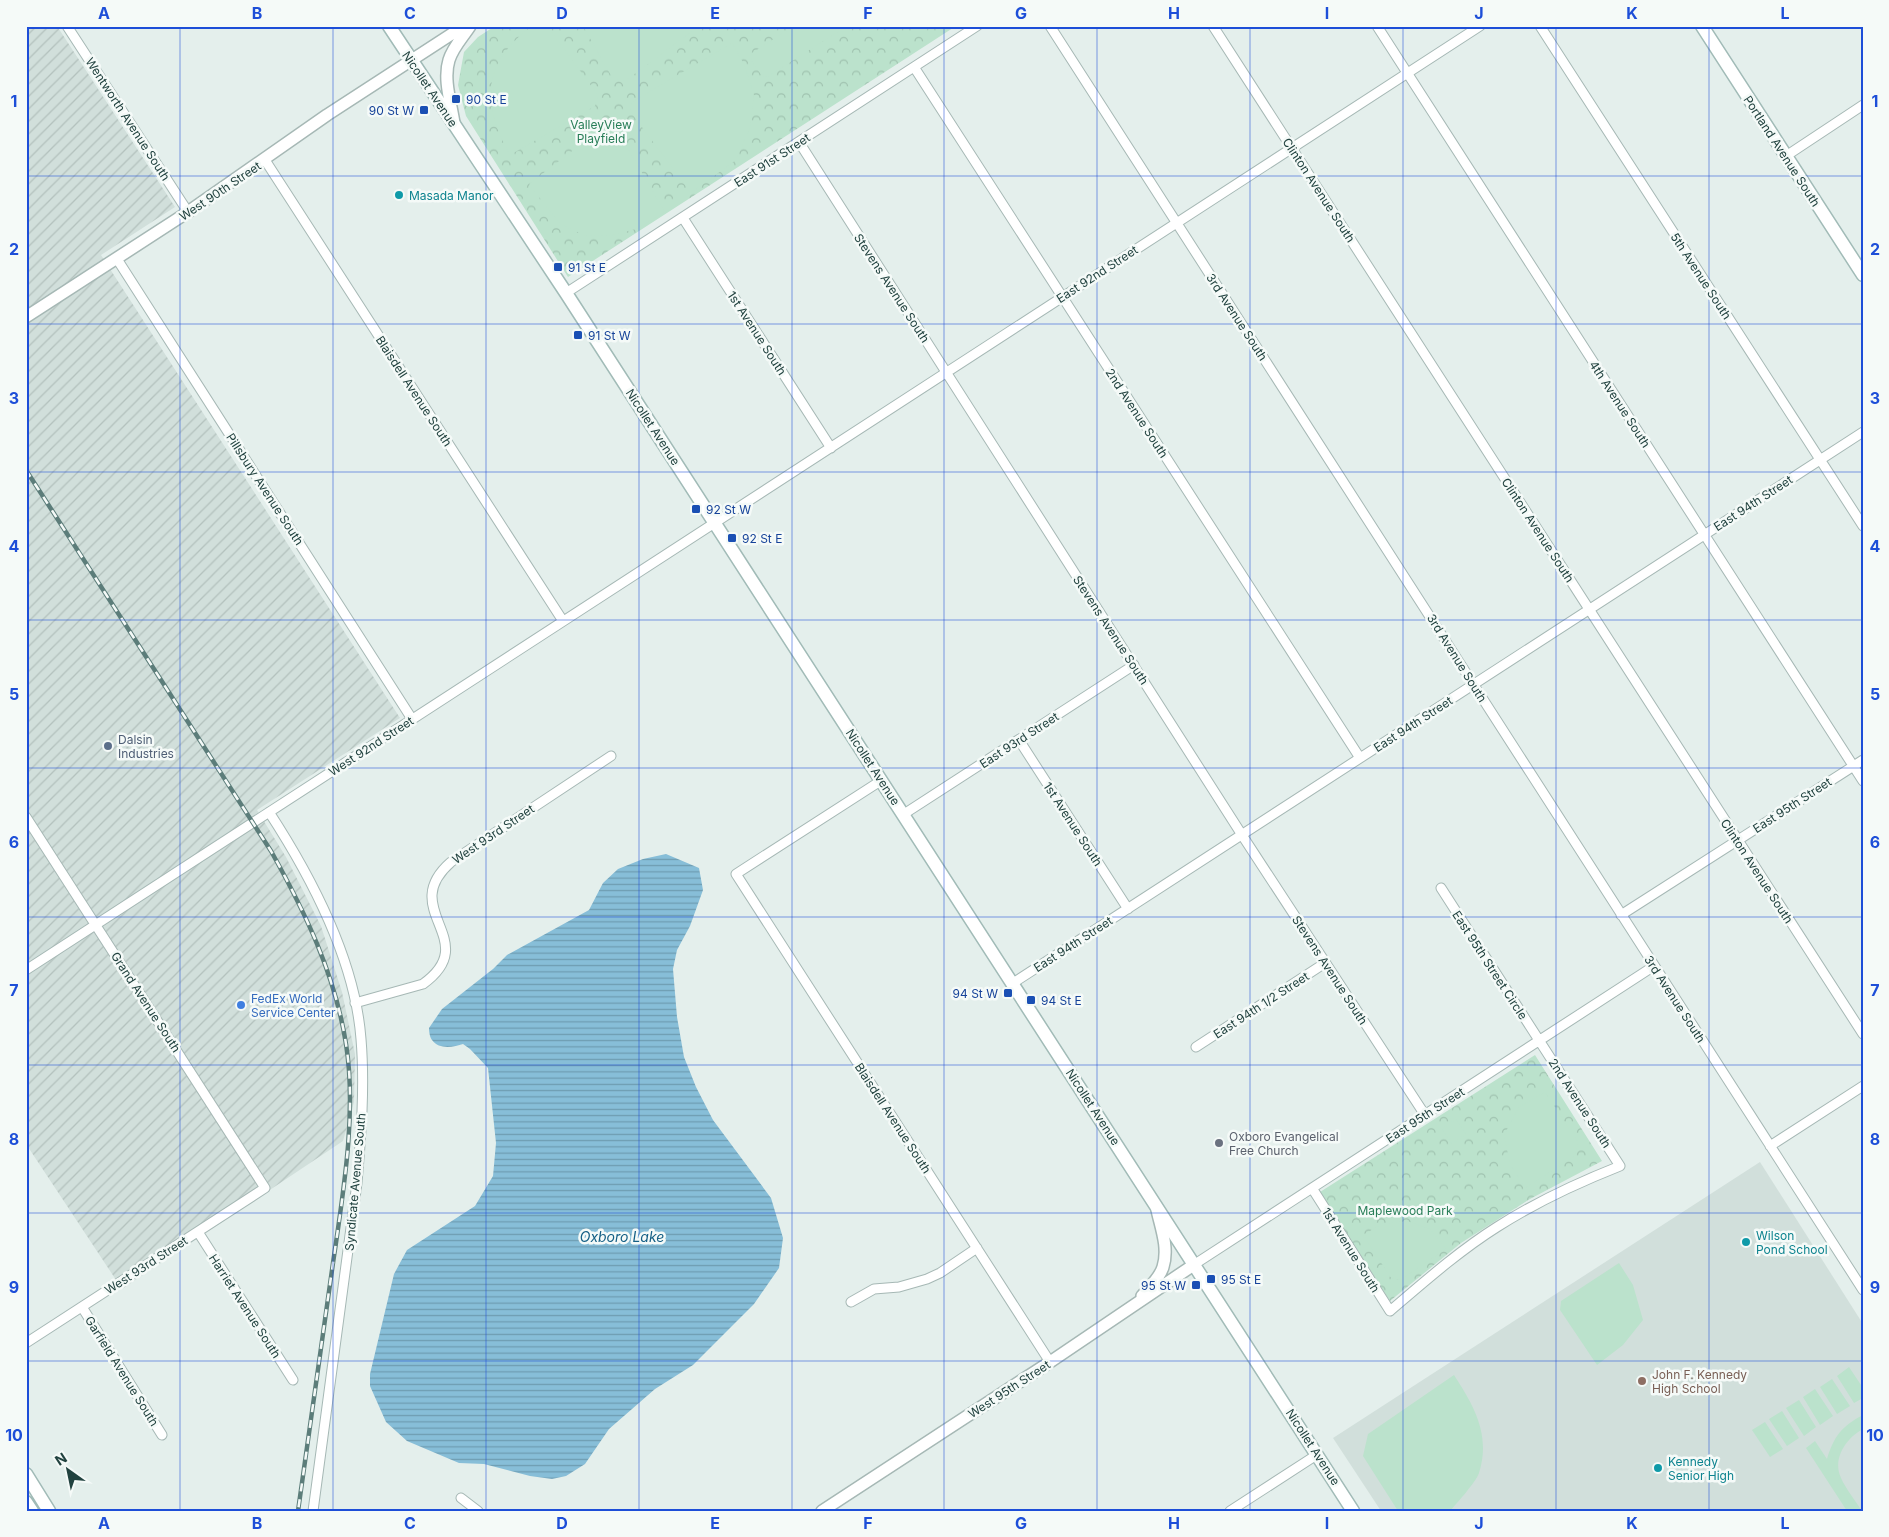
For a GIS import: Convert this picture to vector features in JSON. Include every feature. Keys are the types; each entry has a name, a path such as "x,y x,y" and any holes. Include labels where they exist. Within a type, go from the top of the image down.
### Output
{"main road":[{"name":"Nicollet Avenue","path":"389,26 715,522 1353,1511"},
{"name":"Portland Avenue South","path":"1702,26 1863,275"},
{"path":"26,1474 49,1511"}],"street":[{"name":"Wentworth Avenue South","path":"67,26 188,212"},
{"name":"West 90th Street","path":"26,317 188,212 410,60 464,26"},
{"path":"455,127 448,86 448,61 470,26"},
{"name":"East 91st Street","path":"566,293 977,26"},
{"name":"3rd Avenue South","path":"1050,26 1863,1290"},
{"name":"Clinton Avenue South","path":"1213,26 1863,1034"},
{"name":"4th Avenue South","path":"1377,26 1863,781"},
{"name":"East 92nd Street","path":"715,522 1480,26"},
{"name":"5th Avenue South","path":"1540,26 1863,526"},
{"name":"2nd Avenue South","path":"914,67 1360,758"},
{"path":"1786,156 1863,105"},
{"name":"Stevens Avenue South","path":"799,142 1242,834 1425,1115"},
{"name":"Blaisdell Avenue South","path":"264,160 563,621"},
{"name":"1st Avenue South","path":"682,218 831,448"},
{"name":"Pillsbury Avenue South","path":"117,259 412,719"},
{"name":"East 94th Street","path":"1014,983 1863,432"},
{"name":"West 92nd Street","path":"26,970 715,522"},
{"name":"East 93rd Street","path":"904,814 1134,665"},
{"name":"1st Avenue South","path":"1019,740 1128,909"},
{"name":"West 93rd Street","path":"355,1003 423,984 440,967 445,957 446,945 444,933 431,901 431,889 435,878 442,869 611,756"},
{"name":"East 95th Street","path":"1621,915 1863,760"},
{"name":"Blaisdell Avenue South","path":"882,780 736,874 1050,1362"},
{"name":"Syndicate Avenue South","path":"269,812 294,850 316,890 348,974 362,1040 361,1138 351,1235 313,1511"},
{"name":"Grand Avenue South","path":"26,817 266,1188"},
{"name":"East 95th Street Circle","path":"1441,888 1540,1041"},
{"name":"East 94th 1/2 Street","path":"1196,1047 1325,963"},
{"name":"East 95th Street","path":"1195,1264 1654,966"},
{"name":"2nd Avenue South","path":"1390,1312 1459,1253 1497,1227 1544,1199 1577,1183 1620,1166 1540,1041"},
{"path":"1770,1146 1863,1086"},
{"name":"West 93rd Street","path":"26,1343 266,1188"},
{"name":"1st Avenue South","path":"1312,1188 1390,1312"},
{"path":"1133,1306 1163,1268 1165,1244 1156,1203"},
{"name":"Harriet Avenue South","path":"198,1232 293,1380"},
{"path":"850,1302 874,1289 899,1287 927,1279 940,1273 977,1248"},
{"name":"West 95th Street","path":"822,1511 1050,1362 1195,1264"},
{"name":"Garfield Avenue South","path":"82,1307 162,1435"},
{"path":"1230,1511 1318,1454"},
{"path":"461,1498 478,1511"}],"shaded area":[{"path":"26,26 57,26 175,207 101,255 400,718 257,810 286,857 321,926 342,992 355,1054 354,1102 343,1141 122,1289 26,1144"},
{"name":"John F. Kennedy High School","path":"1760,1162 1863,1324 1863,1511 1381,1511 1333,1438"}],"green space":[{"name":"ValleyView Playfield","path":"495,26 956,26 568,277 466,116 458,85 464,52 478,37"},
{"path":"532,26 547,26 598,95 595,106 510,155 494,118 491,85 495,69 503,54"},
{"path":"583,26 699,26 625,81 613,79"},
{"path":"794,26 847,26 767,77 762,76 751,60 752,53"},
{"path":"732,43 744,64 754,95 750,128 736,160 691,193 630,111 632,102"},
{"path":"601,129 617,130 665,212 636,229 609,236 584,235 560,224 529,184"},
{"name":"Maplewood Park","path":"1535,1055 1602,1161 1530,1199 1461,1243 1390,1301 1320,1192"},
{"path":"1545,1092 1578,1142 1575,1156 1525,1188 1510,1164 1504,1135 1519,1107"},
{"path":"1456,1119 1466,1134 1452,1144 1442,1129"},
{"path":"1407,1221 1430,1229 1446,1249 1400,1280 1391,1278 1363,1235 1382,1224"},
{"path":"1619,1263 1633,1285 1643,1320 1623,1345 1597,1365 1560,1310 1561,1301"},
{"path":"1849,1367 1863,1388 1863,1398 1854,1403 1837,1376"},
{"path":"1454,1375 1479,1421 1483,1446 1479,1473 1450,1511 1398,1511 1363,1456 1368,1434"},
{"path":"1832,1379 1850,1406 1837,1414 1820,1387"},
{"path":"1815,1389 1833,1416 1820,1425 1803,1397"},
{"path":"1799,1400 1816,1427 1804,1436 1786,1408"},
{"path":"1782,1411 1799,1438 1787,1446 1769,1419"},
{"path":"1863,1415 1863,1429 1846,1443 1838,1464 1843,1482 1862,1511 1847,1511 1806,1448 1815,1441 1827,1459 1840,1432"},
{"path":"1765,1422 1783,1449 1770,1457 1752,1430"}],"water":[{"name":"Oxboro Lake","path":"666,854 699,868 703,890 690,926 677,950 673,969 677,1017 684,1057 696,1087 713,1120 771,1198 783,1238 779,1268 754,1304 693,1365 655,1389 609,1429 585,1464 566,1476 552,1479 530,1476 484,1464 459,1463 407,1441 386,1422 370,1386 370,1374 394,1274 407,1250 475,1206 493,1176 496,1143 488,1068 463,1044 447,1047 435,1043 429,1033 429,1028 442,1009 493,969 507,955 589,910 603,883 618,869 643,859"}],"railway":[{"path":"26,470 271,851 307,920 326,968 341,1018 349,1070 350,1098 347,1154 341,1209 298,1511"}],"place":[{"name":"90 St E","path":"456,99"},
{"name":"90 St W","path":"424,110"},
{"name":"Masada Manor","path":"399,195"},
{"name":"91 St E","path":"558,267"},
{"name":"91 St W","path":"578,335"},
{"name":"92 St W","path":"696,509"},
{"name":"92 St E","path":"732,538"},
{"name":"Dalsin Industries","path":"108,746"},
{"name":"94 St W","path":"1008,993"},
{"name":"94 St E","path":"1031,1000"},
{"name":"FedEx World Service Center","path":"241,1005"},
{"name":"Oxboro Evangelical Free Church","path":"1219,1143"},
{"name":"Wilson Pond School","path":"1746,1242"},
{"name":"95 St E","path":"1211,1279"},
{"name":"95 St W","path":"1196,1285"},
{"name":"John F. Kennedy High School","path":"1642,1381"},
{"name":"Kennedy Senior High","path":"1658,1468"}]}
